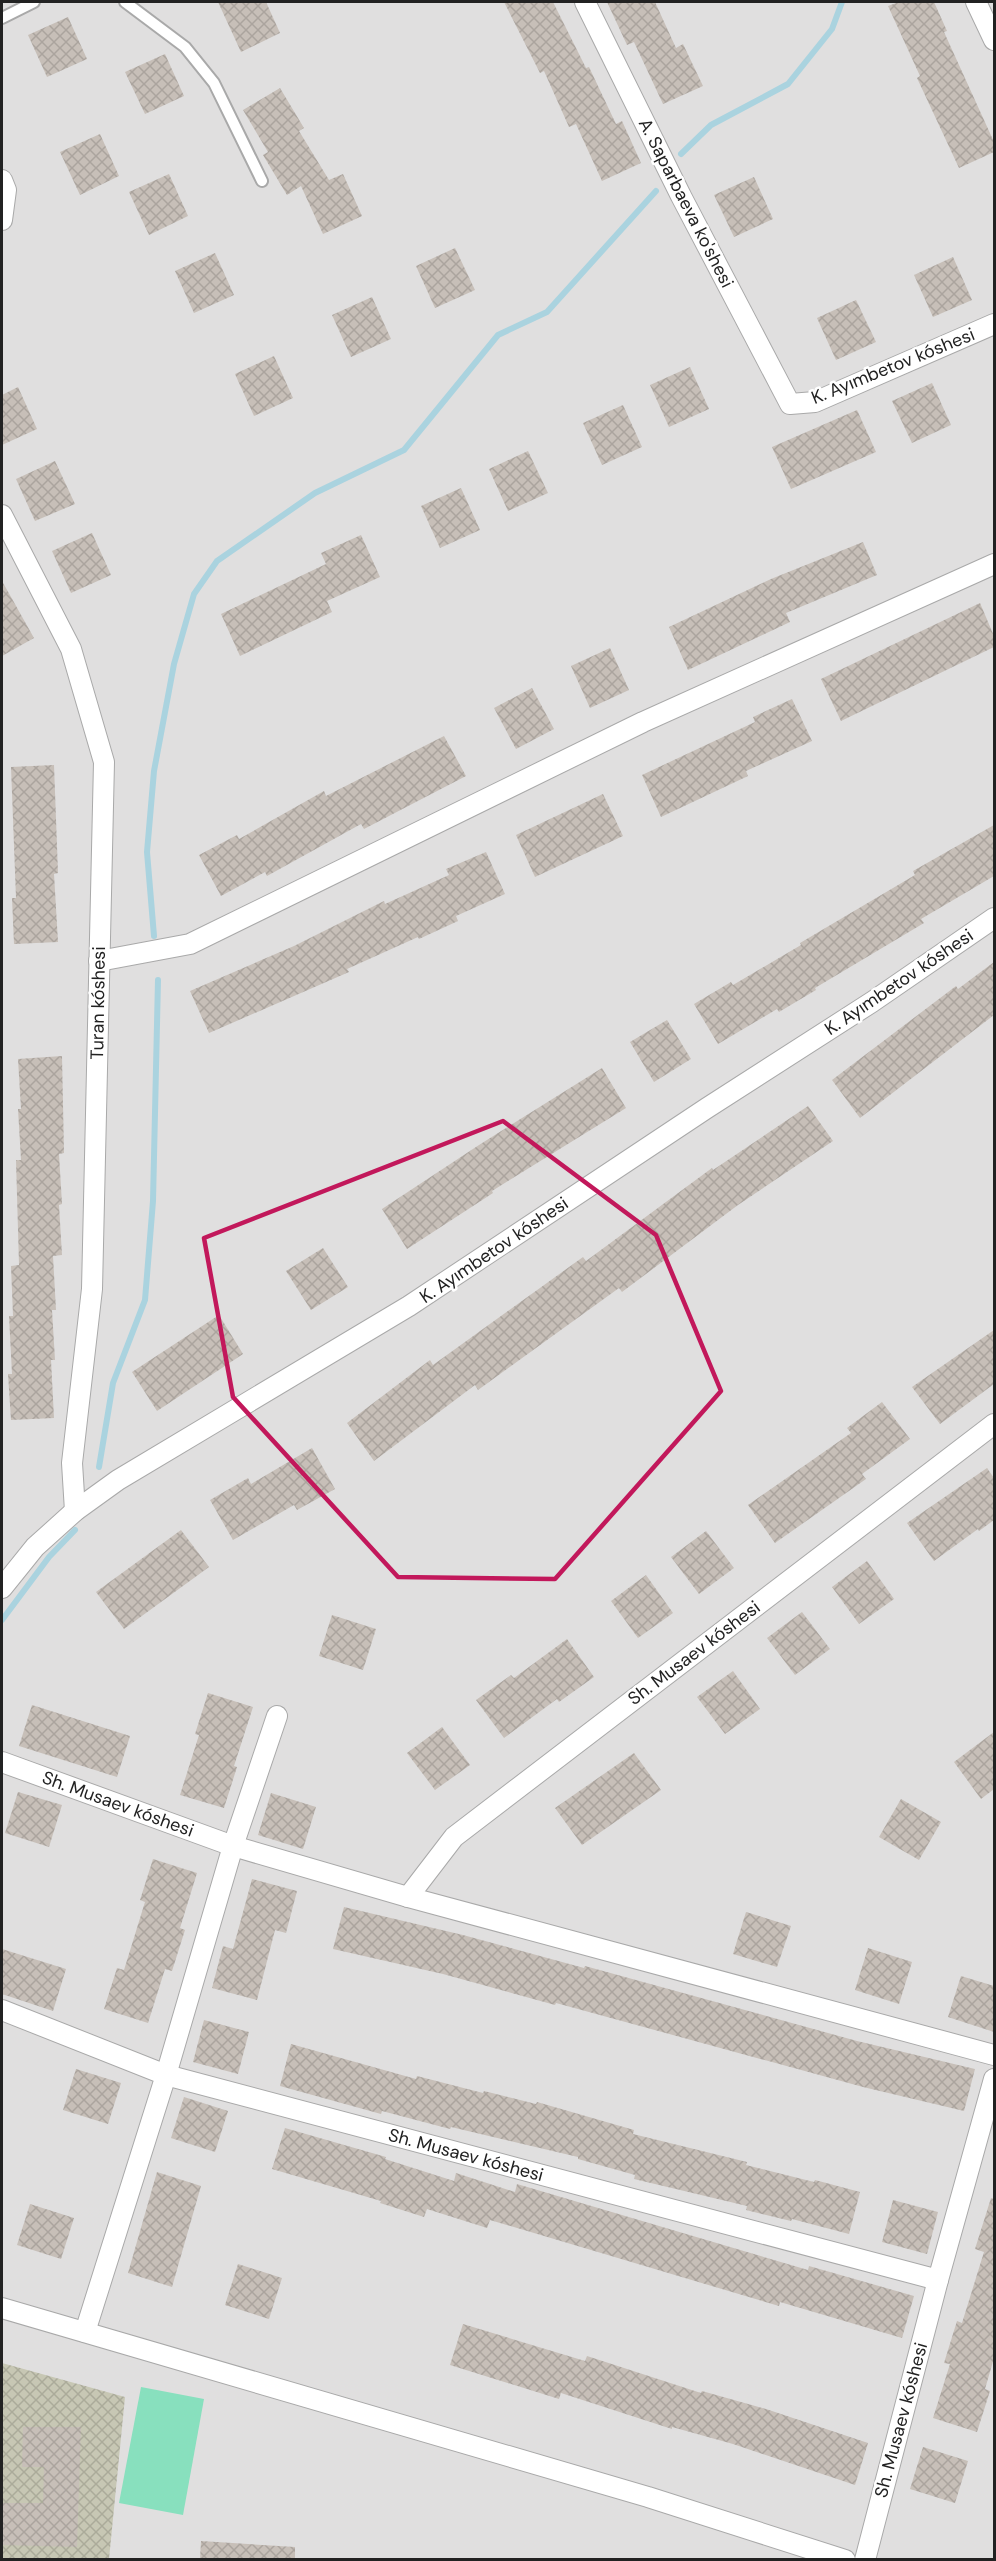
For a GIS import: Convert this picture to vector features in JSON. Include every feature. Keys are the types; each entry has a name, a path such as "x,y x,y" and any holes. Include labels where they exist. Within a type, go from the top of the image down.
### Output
{"street":[{"name":"A. Saparbaeva ko'shesi","path":"585,2 681,196 790,404"},
{"path":"976,2 994,40"},
{"path":"2,180 6,190 2,220"},
{"name":"K. Ayımbetov kóshesi","path":"790,404 815,402 994,324"},
{"name":"Turan kóshesi","path":"2,515 71,649 104,762 92,1289 72,1462 75,1511"},
{"path":"99,961 190,944 643,722 994,564"},
{"name":"K. Ayımbetov kóshesi","path":"2,1588 35,1547 75,1511 118,1480 408,1306 706,1108 872,1002 994,918"},
{"name":"Sh. Musaev kóshesi","path":"408,1897 454,1837 994,1424"},
{"path":"85,2332 166,2075 233,1846 277,1716"},
{"name":"Sh. Musaev kóshesi","path":"2,1762 233,1846 408,1897 994,2055"},
{"name":"Sh. Musaev kóshesi","path":"2,2010 166,2075 938,2280"},
{"name":"Sh. Musaev kóshesi","path":"865,2559 938,2280 994,2079"},
{"path":"2,2308 648,2497 845,2559"}],"lane":[{"path":"2,18 34,2"},
{"path":"125,2 185,47 214,83 262,181"}],"highlighted area":[{"path":"503,1121 656,1235 721,1391 555,1579 398,1577 233,1397 204,1238"}],"shaded area":[{"path":"2,2 994,2 994,2559 2,2559"},
{"path":"2,2363 125,2397 109,2559 2,2559"}],"green space":[{"path":"141,2387 204,2399 183,2515 119,2503"}],"building":[{"path":"218,2 266,2 280,33 241,52"},
{"path":"504,2 553,2 586,68 589,67 616,124 622,121 641,163 602,181 576,124 569,127 544,71 540,73"},
{"path":"607,2 655,2 676,48 683,44 703,86 663,104 634,42 627,45"},
{"path":"899,2 934,2 947,31 944,32 994,142 994,152 959,168 917,78 920,76 888,6"},
{"path":"68,17 87,59 47,77 28,35"},
{"path":"165,54 184,96 145,114 125,72"},
{"path":"280,88 304,128 299,131 329,180 343,174 362,216 323,234 301,186 287,195 263,155 268,152 243,110"},
{"path":"100,134 119,176 80,195 60,152"},
{"path":"169,174 188,216 149,235 129,192"},
{"path":"754,177 773,219 734,237 714,195"},
{"path":"455,248 475,290 435,308 416,266"},
{"path":"215,253 234,295 194,313 175,271"},
{"path":"953,257 972,300 933,317 914,275"},
{"path":"372,297 391,339 351,357 332,315"},
{"path":"856,300 876,342 836,360 817,318"},
{"path":"274,356 293,398 254,416 235,374"},
{"path":"690,367 709,409 669,427 650,385"},
{"path":"932,383 951,425 912,443 892,401"},
{"path":"18,387 37,429 2,445 2,395"},
{"path":"623,405 642,447 602,465 583,423"},
{"path":"857,410 876,452 791,489 772,447"},
{"path":"528,451 548,493 508,511 489,469"},
{"path":"55,461 75,504 35,521 16,479"},
{"path":"461,488 480,530 440,548 421,506"},
{"path":"92,533 111,575 71,593 52,551"},
{"path":"361,535 380,577 327,601 332,612 240,656 221,614 326,564 321,553"},
{"path":"863,542 877,575 786,613 790,622 688,670 669,627 771,579"},
{"path":"2,581 34,638 2,656"},
{"path":"980,603 994,636 994,647 841,721 821,679"},
{"path":"610,648 629,690 590,708 571,666"},
{"path":"532,688 554,729 516,749 494,708"},
{"path":"792,699 812,741 746,771 748,776 661,817 642,775 755,722 753,717"},
{"path":"444,736 466,776 364,829 361,824 267,876 265,872 221,896 199,855 237,835 239,839 324,791 326,796"},
{"path":"54,765 58,873 54,874 58,942 14,944 12,898 16,898 11,767"},
{"path":"603,794 623,836 535,877 516,835"},
{"path":"994,825 994,876 921,919 924,923 815,988 816,990 779,1012 777,1009 718,1044 694,1004 731,982 733,985 801,945 800,943 915,875 913,871"},
{"path":"486,852 505,894 456,916 458,921 419,939 418,937 347,969 349,972 209,1033 190,991 294,946 384,901 385,904 449,875 446,869"},
{"path":"994,962 994,1015 860,1118 832,1080 956,986 958,989"},
{"path":"667,1020 691,1059 654,1082 630,1042"},
{"path":"62,1056 64,1153 59,1154 62,1204 59,1205 62,1255 53,1256 56,1310 52,1310 55,1360 51,1360 54,1418 11,1420 8,1374 12,1374 9,1316 13,1316 11,1266 19,1265 16,1160 21,1160 18,1109 21,1109 18,1059"},
{"path":"602,1068 626,1108 492,1191 493,1193 407,1249 382,1209"},
{"path":"808,1106 833,1141 738,1205 622,1292 619,1288 478,1390 475,1385 374,1461 347,1423 430,1360 433,1365 583,1257 586,1261 712,1168 713,1170"},
{"path":"323,1248 348,1287 311,1310 286,1271"},
{"path":"219,1315 243,1354 157,1411 132,1372"},
{"path":"994,1330 994,1384 940,1424 912,1387"},
{"path":"882,1402 910,1439 862,1474 866,1479 775,1543 748,1505 851,1433 847,1428"},
{"path":"312,1448 335,1489 297,1510 294,1505 233,1540 210,1500 248,1478 251,1484"},
{"path":"987,1468 994,1478 994,1520 934,1561 907,1523"},
{"path":"181,1530 209,1567 124,1629 96,1592"},
{"path":"706,1531 734,1568 699,1594 671,1557"},
{"path":"867,1561 894,1599 859,1624 832,1587"},
{"path":"646,1575 673,1613 638,1638 611,1601"},
{"path":"802,1612 830,1649 795,1675 767,1638"},
{"path":"332,1615 376,1629 363,1670 319,1656"},
{"path":"567,1639 594,1677 559,1702 557,1699 504,1738 476,1700 511,1675 514,1678"},
{"path":"733,1671 760,1709 725,1734 697,1697"},
{"path":"208,1693 253,1707 234,1766 237,1767 224,1808 180,1795 199,1735 195,1734"},
{"path":"32,1705 130,1736 117,1777 19,1746"},
{"path":"442,1727 470,1765 435,1790 407,1753"},
{"path":"994,1732 994,1789 981,1799 954,1762"},
{"path":"634,1753 661,1790 582,1845 555,1808"},
{"path":"18,1792 62,1805 49,1847 5,1833"},
{"path":"271,1793 316,1807 303,1849 258,1835"},
{"path":"901,1799 941,1822 919,1860 879,1837"},
{"path":"153,1859 197,1873 180,1928 185,1930 172,1971 165,1969 148,2023 104,2009 117,1968 124,1970 145,1902 140,1900"},
{"path":"252,1879 297,1891 286,1933 275,1930 257,2000 212,1988 223,1946 233,1949"},
{"path":"344,1907 463,1935 584,1968 585,1966 857,2041 975,2069 964,2111 863,2087 556,2003 555,2005 443,1974 333,1949"},
{"path":"746,1912 791,1926 777,1967 733,1954"},
{"path":"868,1948 912,1962 899,2004 855,1990"},
{"path":"2,1949 66,1969 53,2011 2,1994"},
{"path":"961,1976 994,1986 994,2032 948,2017"},
{"path":"204,2020 249,2032 238,2074 193,2062"},
{"path":"291,2044 416,2079 417,2076 483,2093 484,2091 536,2104 537,2102 634,2130 633,2134 747,2162 746,2165 860,2192 849,2234 746,2210 747,2206 634,2179 635,2175 578,2159 578,2157 451,2127 450,2129 382,2111 381,2114 280,2086"},
{"path":"76,2069 121,2083 108,2124 63,2110"},
{"path":"184,2097 228,2111 215,2152 171,2138"},
{"path":"285,2128 386,2157 385,2159 454,2181 456,2173 515,2192 517,2184 808,2270 809,2266 914,2296 902,2338 780,2302 779,2306 490,2220 487,2228 427,2209 424,2217 380,2203 381,2201 272,2169"},
{"path":"157,2172 201,2186 172,2287 128,2273"},
{"path":"991,2198 994,2199 994,2358 985,2389 990,2391 977,2432 933,2418 950,2364 944,2363 957,2321 962,2323 984,2252 975,2249"},
{"path":"893,2200 938,2212 927,2254 882,2242"},
{"path":"30,2204 74,2218 61,2259 17,2245"},
{"path":"238,2264 282,2278 269,2319 225,2305"},
{"path":"463,2324 585,2361 587,2356 701,2393 702,2391 766,2409 868,2443 855,2485 733,2444 672,2427 672,2429 561,2393 559,2399 450,2365"},
{"path":"23,2427 81,2427 77,2547 2,2545 2,2503 43,2503 44,2467 22,2467"},
{"path":"923,2447 968,2461 955,2503 910,2489"},
{"path":"201,2541 295,2547 295,2559 200,2559"}],"waterway":[{"path":"681,154 711,125 788,84 832,29 842,2"},
{"path":"154,936 147,852 154,771 174,664 194,594 217,561 315,493 404,450 498,335 547,312 656,191"},
{"path":"99,1467 113,1383 145,1300 153,1201 158,980"},
{"path":"2,1620 49,1557 75,1530"}]}
